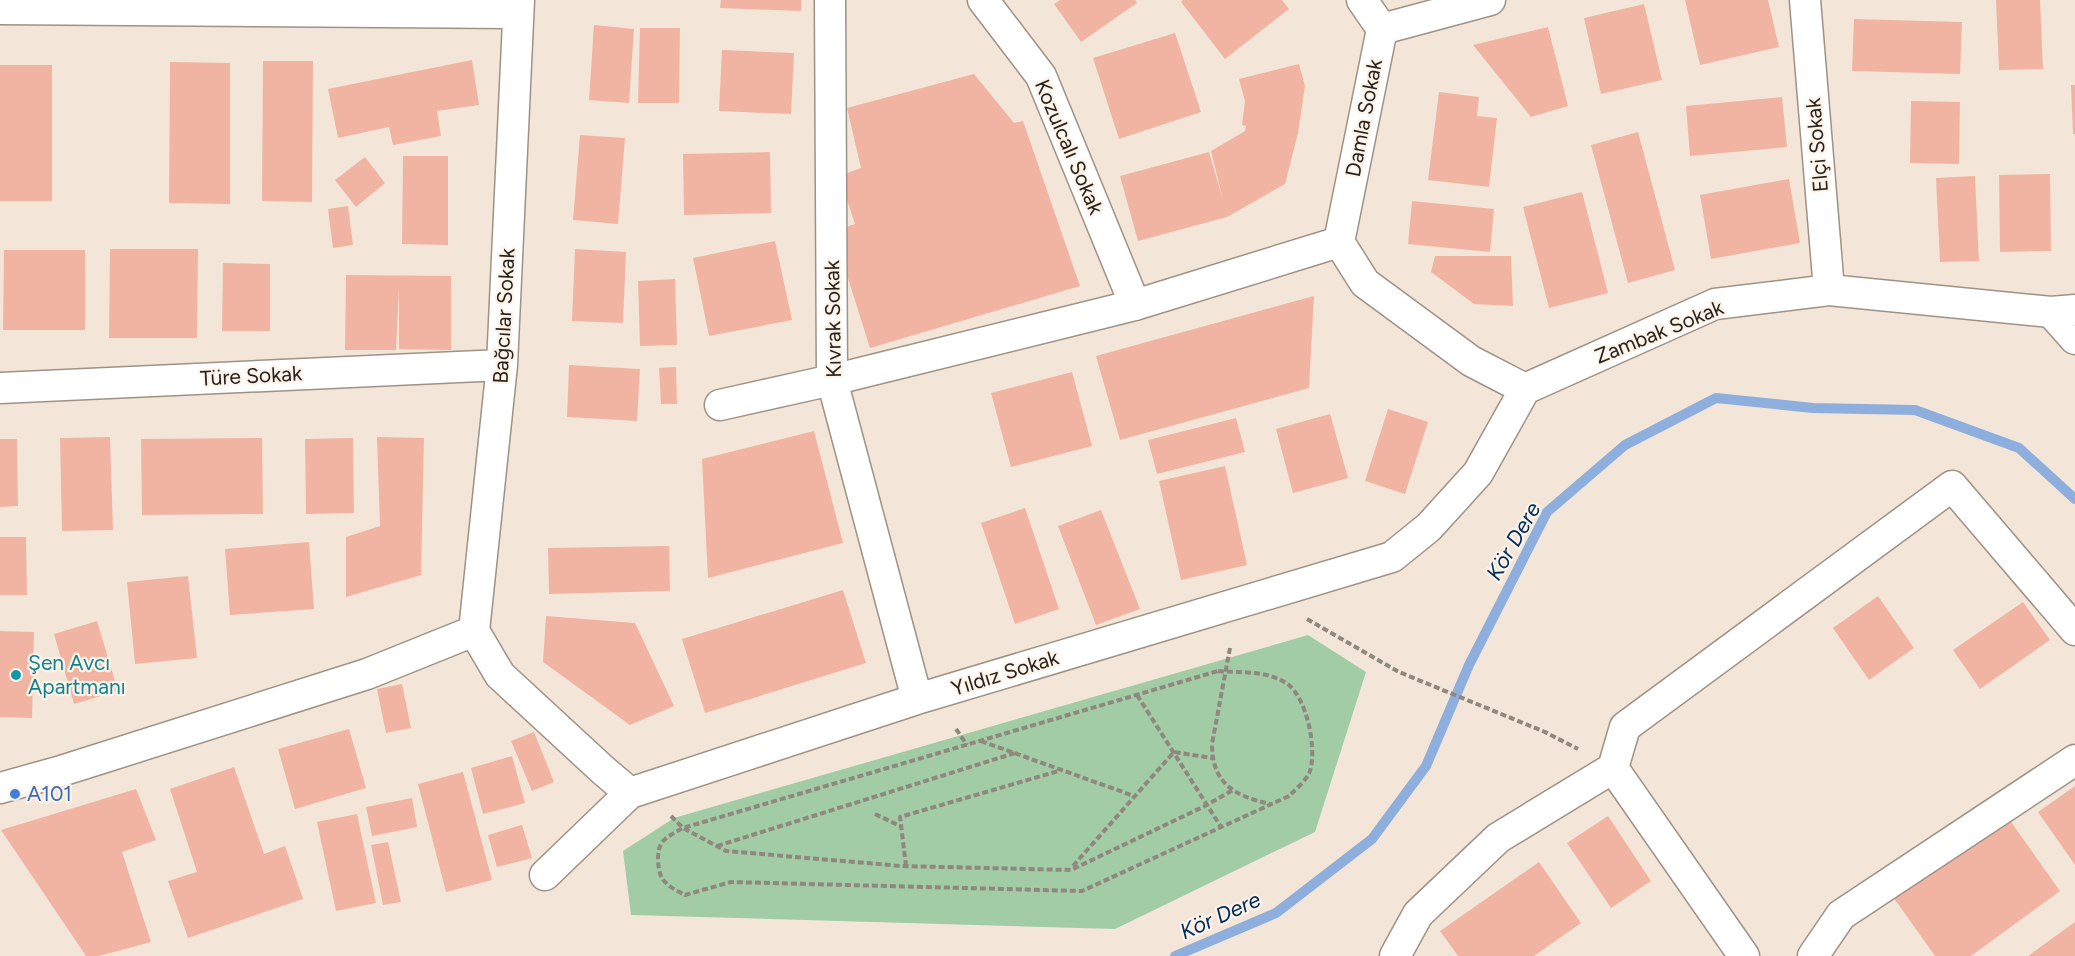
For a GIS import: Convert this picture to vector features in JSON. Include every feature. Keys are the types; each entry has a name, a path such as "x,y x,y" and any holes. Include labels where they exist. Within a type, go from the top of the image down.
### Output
{"street":[{"name":"Kıvrak Sokak","path":"830,0 832,380 917,699"},
{"name":"Kozulcalı Sokak","path":"983,0 1041,76 1135,305"},
{"name":"Damla Sokak","path":"1339,242 1382,29 1362,0"},
{"path":"1382,29 1490,0"},
{"name":"Elçi Sokak","path":"1805,0 1829,290"},
{"path":"0,9 519,7"},
{"name":"Bağcılar Sokak","path":"474,631 502,365 519,7"},
{"path":"720,405 832,380 1135,305 1339,242 1365,283 1471,361 1525,389"},
{"name":"Zambak Sokak","path":"1525,389 1715,304 1829,290 2063,311"},
{"path":"2063,311 2075,339"},
{"name":"Türe Sokak","path":"0,388 502,365"},
{"name":"Yıldız Sokak","path":"630,792 917,699 1392,557 1429,527 1478,474 1525,389"},
{"path":"1395,956 1418,914 1498,838 1613,768 1625,727 1952,486 2075,630"},
{"path":"0,788 58,772 367,674 474,631 500,675 630,792 545,875"},
{"path":"1813,956 1840,915 2075,760"},
{"path":"1613,768 1744,956"}],"path":[{"path":"1264,595 1399,672 1545,732"},
{"path":"1230,648 1212,744 1212,758 1221,779 1234,793 1272,804"},
{"path":"1218,671 1227,671 1268,675 1288,684 1307,716 1311,733 1310,771 1289,796 1082,891 731,882 685,895 662,878 658,864 662,842 683,828 1218,671"},
{"path":"1137,695 1221,827"},
{"path":"956,729 967,745"},
{"path":"981,740 1134,796"},
{"path":"1174,752 1212,758"},
{"path":"1071,870 1174,752"},
{"path":"716,846 1015,753"},
{"path":"906,866 900,818 1062,770"},
{"path":"668,814 683,828 726,850 906,866 1071,870 1207,805 1233,790"},
{"path":"875,814 901,827"}],"green space":[{"path":"1308,635 1366,672 1315,832 1115,929 631,915 623,851 674,818"}],"building":[{"path":"721,0 801,0 801,11 720,8"},
{"path":"1060,0 1135,0 1137,3 1081,42 1054,4"},
{"path":"1183,0 1282,0 1289,9 1225,59 1181,2"},
{"path":"1685,0 1768,0 1779,47 1700,65"},
{"path":"1996,0 2040,0 2043,69 1999,70"},
{"path":"1644,4 1662,80 1601,94 1584,18"},
{"path":"1854,19 1962,22 1960,74 1852,71"},
{"path":"594,25 634,29 629,103 589,100"},
{"path":"1548,27 1568,106 1531,117 1473,45"},
{"path":"640,28 680,28 679,103 638,103"},
{"path":"1175,33 1201,112 1119,139 1093,58"},
{"path":"722,50 794,53 791,114 719,111"},
{"path":"472,60 479,105 437,111 441,136 393,145 389,127 338,138 328,89"},
{"path":"263,61 313,61 312,202 262,201"},
{"path":"170,62 230,63 230,204 169,203"},
{"path":"1299,64 1305,86 1298,133 1285,184 1227,217 1138,241 1120,176 1209,152 1223,200 1211,151 1245,131 1246,126 1242,125 1245,101 1239,79"},
{"path":"0,65 52,65 52,201 0,201"},
{"path":"974,74 1014,123 1023,121 1080,286 870,348 833,231 855,224 839,176 861,168 847,108"},
{"path":"2071,85 2075,85 2075,134 2073,134"},
{"path":"1439,92 1479,97 1477,116 1497,118 1489,187 1428,180"},
{"path":"1782,97 1787,147 1690,156 1686,106"},
{"path":"1911,101 1960,102 1959,164 1910,163"},
{"path":"1638,132 1675,270 1628,283 1591,145"},
{"path":"580,135 625,138 618,224 573,220"},
{"path":"770,152 771,213 684,215 683,154"},
{"path":"403,156 448,156 448,245 402,244"},
{"path":"365,157 385,183 356,207 335,180"},
{"path":"2050,174 2051,251 2000,252 1999,175"},
{"path":"1975,176 1979,261 1940,262 1936,178"},
{"path":"1789,179 1800,243 1711,259 1700,195"},
{"path":"1582,192 1608,293 1549,308 1523,207"},
{"path":"1412,201 1494,209 1490,252 1408,244"},
{"path":"348,206 353,245 333,248 328,209"},
{"path":"775,241 792,320 709,336 693,258"},
{"path":"110,249 198,249 197,338 109,338"},
{"path":"575,249 626,252 623,323 572,321"},
{"path":"4,250 85,250 85,330 3,330"},
{"path":"1435,256 1511,256 1513,306 1474,304 1431,272"},
{"path":"223,263 270,264 270,331 222,331"},
{"path":"346,275 451,276 451,350 399,349 399,289 396,350 345,350"},
{"path":"675,279 677,345 640,346 638,281"},
{"path":"1314,296 1309,388 1120,440 1096,356"},
{"path":"569,365 640,369 637,421 567,417"},
{"path":"676,367 677,404 661,404 659,368"},
{"path":"1072,372 1092,446 1011,467 991,393"},
{"path":"1388,409 1428,422 1405,494 1365,481"},
{"path":"1330,414 1348,478 1293,493 1276,429"},
{"path":"1236,418 1245,452 1157,474 1148,440"},
{"path":"814,431 843,543 708,578 702,459"},
{"path":"110,437 113,530 62,531 60,438"},
{"path":"377,437 424,438 421,575 346,597 346,537 380,526"},
{"path":"262,438 263,514 142,515 141,439"},
{"path":"353,438 354,513 306,514 305,439"},
{"path":"0,439 17,439 18,506 0,507"},
{"path":"1225,466 1247,565 1181,580 1159,481"},
{"path":"1025,508 1059,609 1015,624 981,523"},
{"path":"1101,510 1140,609 1096,625 1058,526"},
{"path":"0,537 26,537 27,595 0,595"},
{"path":"309,542 314,609 230,615 225,549"},
{"path":"669,546 670,591 549,594 548,548"},
{"path":"188,576 197,658 135,664 127,582"},
{"path":"843,590 866,663 705,713 682,639"},
{"path":"1878,596 1914,648 1869,680 1833,628"},
{"path":"2023,602 2050,640 1980,689 1953,650"},
{"path":"546,616 635,623 674,706 630,725 543,662"},
{"path":"97,621 118,691 74,704 54,634"},
{"name":"Şen Avcı Apartmanı","path":"0,631 34,632 32,718 0,717"},
{"path":"402,684 411,728 386,733 377,689"},
{"path":"349,729 366,788 295,809 278,749"},
{"path":"534,732 554,782 532,791 511,741"},
{"path":"512,756 525,803 483,814 471,768"},
{"path":"234,767 264,854 285,846 303,899 188,938 168,881 197,872 170,789"},
{"path":"463,772 492,880 446,892 418,784"},
{"path":"2075,786 2075,865 2038,812"},
{"path":"136,789 156,840 122,852 151,942 99,956 86,956 1,830"},
{"path":"412,798 417,827 372,836 366,807"},
{"path":"2004,812 2060,891 1971,956 1935,956 1891,894"},
{"path":"357,814 376,903 336,911 317,822"},
{"path":"1608,816 1651,881 1611,908 1567,843"},
{"path":"522,825 532,858 497,867 488,835"},
{"path":"388,842 401,902 383,905 371,845"},
{"path":"1539,862 1581,923 1534,956 1458,956 1440,931"},
{"path":"2075,922 2075,956 2028,956"}],"waterway":[{"name":"Kör Dere","path":"1175,956 1276,913 1372,839 1426,766 1469,665 1547,512 1625,445 1716,398 1813,408 1915,410 2019,448 2075,499"}],"place":[{"name":"Şen Avcı Apartmanı","path":"16,675"},
{"name":"A101","path":"15,794"}]}
